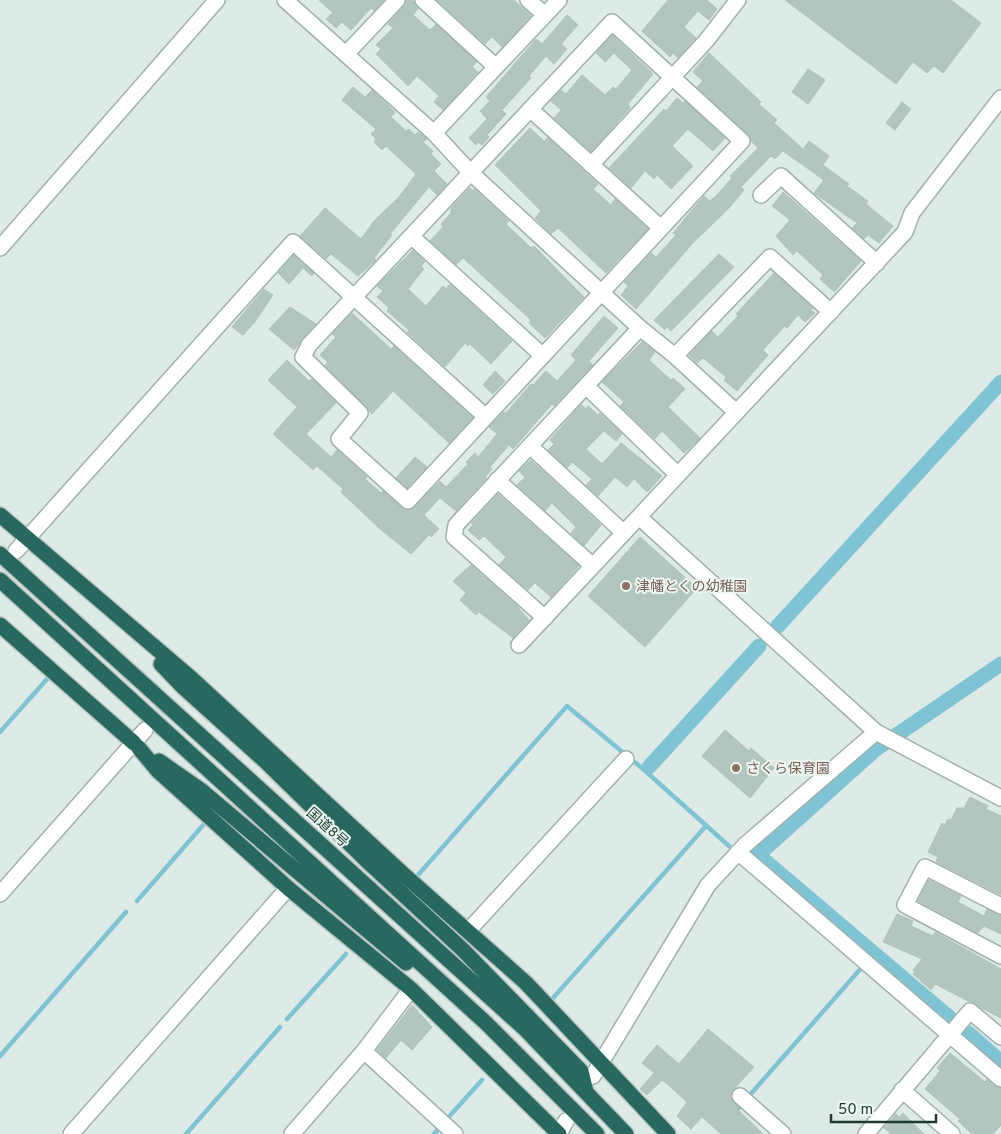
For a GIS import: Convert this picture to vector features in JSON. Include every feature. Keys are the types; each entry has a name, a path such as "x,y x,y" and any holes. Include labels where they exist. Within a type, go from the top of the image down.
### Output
{"highway":[{"path":"0,515 212,697 402,873 526,983 597,1070 668,1134"},
{"name":"国道8号","path":"0,554 526,1030 626,1134"},
{"path":"0,580 486,1023 597,1134"},
{"path":"0,625 136,745 202,791 470,1019 486,1023"},
{"path":"158,652 162,666 183,687 265,761 366,860 462,949 581,1070 587,1093"},
{"path":"136,745 158,771 288,888 411,989 561,1131"}],"street":[{"path":"0,248 217,0"},
{"path":"285,0 434,133 471,173 640,328 675,356 736,412"},
{"path":"346,54 397,0"},
{"path":"424,0 496,67"},
{"path":"528,0 545,15"},
{"path":"434,133 559,0"},
{"path":"592,165 706,41 738,0"},
{"path":"612,22 672,78 742,141 408,501 340,439 360,413 303,357 308,345 612,22"},
{"path":"519,645 905,232 912,213 1001,98"},
{"path":"530,109 661,228"},
{"path":"762,195 781,176 877,263"},
{"path":"411,236 543,356"},
{"path":"16,551 293,242 486,417"},
{"path":"675,356 770,257 831,312"},
{"path":"545,618 454,537 456,525 640,328"},
{"path":"586,386 678,475"},
{"path":"530,446 624,533"},
{"path":"498,480 593,566"},
{"path":"639,518 876,732 899,746 1001,798"},
{"path":"0,894 136,745 145,730"},
{"path":"597,1070 708,885 738,852 876,732"},
{"path":"468,931 626,759"},
{"path":"738,852 1001,1079"},
{"path":"1001,906 925,867 905,905 1001,956"},
{"path":"71,1134 288,888"},
{"path":"292,1134 364,1051 411,989"},
{"path":"866,1134 970,1011 1001,1037"},
{"path":"364,1051 455,1134"},
{"path":"902,1090 952,1134"},
{"path":"745,1100 783,1134"}],"building":[{"path":"319,0 384,0 374,11 371,8 351,30 342,22 336,28 326,19 333,13"},
{"path":"406,0 414,1 418,9 413,15 430,30 436,24 477,62 472,67 478,72 443,110 434,102 439,96 417,76 408,86 376,54 381,49 376,45 393,28 388,24 404,6"},
{"path":"437,0 514,0 531,16 502,47 492,37 485,44"},
{"path":"668,0 707,0 717,9 709,20 698,11 684,27 696,38 678,58 673,53 670,57 642,31"},
{"path":"785,0 951,0 981,23 943,73 934,66 927,73 913,62 896,84"},
{"path":"567,15 578,25 561,44 567,49 554,64 546,56 529,76 531,78 502,110 506,114 487,135 489,137 482,145 478,142 476,145 469,138 487,119 480,111 490,101 486,97 536,39 542,44"},
{"path":"612,35 653,74 628,104 630,108 591,152 554,118 561,110 551,101 561,90 566,94 582,75 605,95 613,87 616,89 632,70 614,53 605,62 596,53"},
{"path":"709,53 761,102 759,104 777,120 774,123 803,149 809,141 829,156 823,165 849,184 847,186 868,201 866,204 893,226 879,243 868,235 864,239 852,228 857,223 814,193 824,180 783,151 775,159 771,156 741,187 744,190 729,208 692,244 636,309 621,295 628,286 624,282 651,253 656,257 676,235 673,233 704,196 710,201 716,196 732,178 730,176 758,148 751,141 748,134 697,87 703,81 693,72"},
{"path":"808,69 825,80 808,104 792,92"},
{"path":"353,87 365,97 372,90 395,112 391,117 406,131 409,129 415,135 418,132 427,139 423,142 433,151 431,154 441,164 434,171 447,184 437,195 429,187 390,234 392,235 374,258 376,260 358,276 331,254 326,259 300,236 325,208 361,239 374,221 399,197 416,174 386,146 382,150 374,142 376,139 371,134 376,129 342,100"},
{"path":"677,98 683,103 685,101 725,138 713,151 688,129 672,146 693,166 671,189 657,175 654,179 645,171 631,188 609,168 664,109 666,111"},
{"path":"902,102 911,109 895,130 886,123"},
{"path":"530,128 544,141 548,138 598,184 593,189 611,205 615,199 648,229 606,273 558,228 551,234 535,218 541,211 495,165"},
{"path":"470,188 473,191 474,189 505,217 509,221 506,224 531,248 534,246 584,297 545,338 529,323 531,320 463,258 456,265 430,241 443,227 441,224 451,213 451,208"},
{"path":"783,192 861,261 834,292 820,279 823,275 797,251 793,255 776,236 790,220 772,206"},
{"path":"413,250 425,262 421,266 424,269 408,289 426,306 443,286 446,289 450,284 512,341 491,364 470,344 468,346 465,343 445,367 407,332 409,330 387,311 389,308 377,297 383,291 377,286"},
{"path":"719,254 734,267 671,331 667,327 665,330 654,320"},
{"path":"294,255 314,273 312,276 303,268 289,284 278,273"},
{"path":"774,273 813,308 811,310 815,313 805,322 798,315 787,328 785,326 763,350 768,355 737,391 724,380 726,377 703,358 697,363 689,355 712,331 718,337 738,316 736,314"},
{"path":"264,289 273,295 254,323 243,335 232,327"},
{"path":"290,307 316,324 294,350 269,329"},
{"path":"352,313 391,349 394,346 473,418 449,443 393,391 372,414 325,365 328,362 320,355 336,337 332,334"},
{"path":"604,316 618,328 589,361 593,365 554,406 552,404 513,449 509,445 490,467 492,469 485,477 487,478 456,511 440,498 424,515 439,529 431,537 429,535 411,554 380,529 341,492 343,489 317,466 313,470 273,434 297,407 268,380 287,360 309,381 312,379 336,403 306,434 331,457 337,450 367,477 365,479 381,493 383,491 402,508 411,510 440,481 446,487 468,464 466,462 475,453 478,457 497,434 489,427 504,412 506,413 531,384 533,385 546,371 557,381 576,360 571,355"},
{"path":"642,342 655,352 649,360 671,380 673,378 685,389 668,407 700,438 684,453 662,431 655,439 620,406 624,402 602,382"},
{"path":"495,371 505,381 493,394 483,385"},
{"path":"581,405 586,409 588,406 598,415 600,413 622,434 616,441 604,431 586,449 602,464 621,443 662,476 647,492 634,479 627,487 615,477 598,496 586,485 592,479 572,462 567,468 548,450 554,444 550,440"},
{"path":"415,457 427,467 407,488 396,478"},
{"path":"531,460 601,525 584,546 571,533 576,527 552,503 545,511 517,485 525,477 519,471"},
{"path":"498,494 579,566 551,597 535,583 528,590 499,565 506,557 484,536 479,540 468,530 473,525 471,523"},
{"path":"640,537 697,588 645,647 588,596"},
{"path":"471,565 515,604 529,620 513,638 479,612 476,615 460,600 466,593 453,581"},
{"path":"725,730 749,751 751,748 774,768 750,798 702,756"},
{"path":"970,797 988,806 986,809 1001,816 1001,895 936,862 938,857 928,852 942,823 945,825 948,819 951,820 957,808 964,808"},
{"path":"929,880 961,896 958,902 984,916 987,909 1001,915 1001,934 984,926 978,933 918,901"},
{"path":"897,914 913,921 911,926 933,936 935,932 1001,969 1001,1018 935,984 931,990 913,974 915,972 913,970 922,959 883,942"},
{"path":"412,1005 432,1027 412,1050 401,1040 386,1058 377,1050"},
{"path":"708,1029 754,1067 733,1090 730,1096 739,1107 737,1109 763,1134 721,1134 702,1117 691,1129 677,1116 687,1102 666,1083 662,1080 647,1095 640,1089 654,1073 642,1063 657,1045 679,1064"},
{"path":"950,1053 985,1082 987,1079 1001,1089 1001,1125 993,1134 972,1134 958,1121 960,1119 925,1089 940,1071 937,1068"},
{"path":"903,1113 924,1134 891,1134 884,1128 896,1114 899,1117"}],"waterway":[{"path":"777,627 1001,382"},
{"path":"649,767 759,646"},
{"path":"950,1018 758,855 876,749 1001,664"},
{"path":"0,732 48,678"},
{"path":"418,875 567,706 643,769 649,767"},
{"path":"643,769 729,846"},
{"path":"137,901 205,823"},
{"path":"553,998 706,826"},
{"path":"752,850 758,855"},
{"path":"0,1056 126,912"},
{"path":"871,957 874,953"},
{"path":"287,1019 346,954"},
{"path":"735,1112 863,966"},
{"path":"186,1134 280,1027"},
{"path":"968,1033 1001,1062"},
{"path":"446,1120 482,1080"},
{"path":"434,1134 441,1126"}],"tunnel":[{"path":"145,729 176,695"}],"place":[{"name":"津幡とくの幼稚園","path":"626,586"},
{"name":"さくら保育園","path":"736,768"}]}
